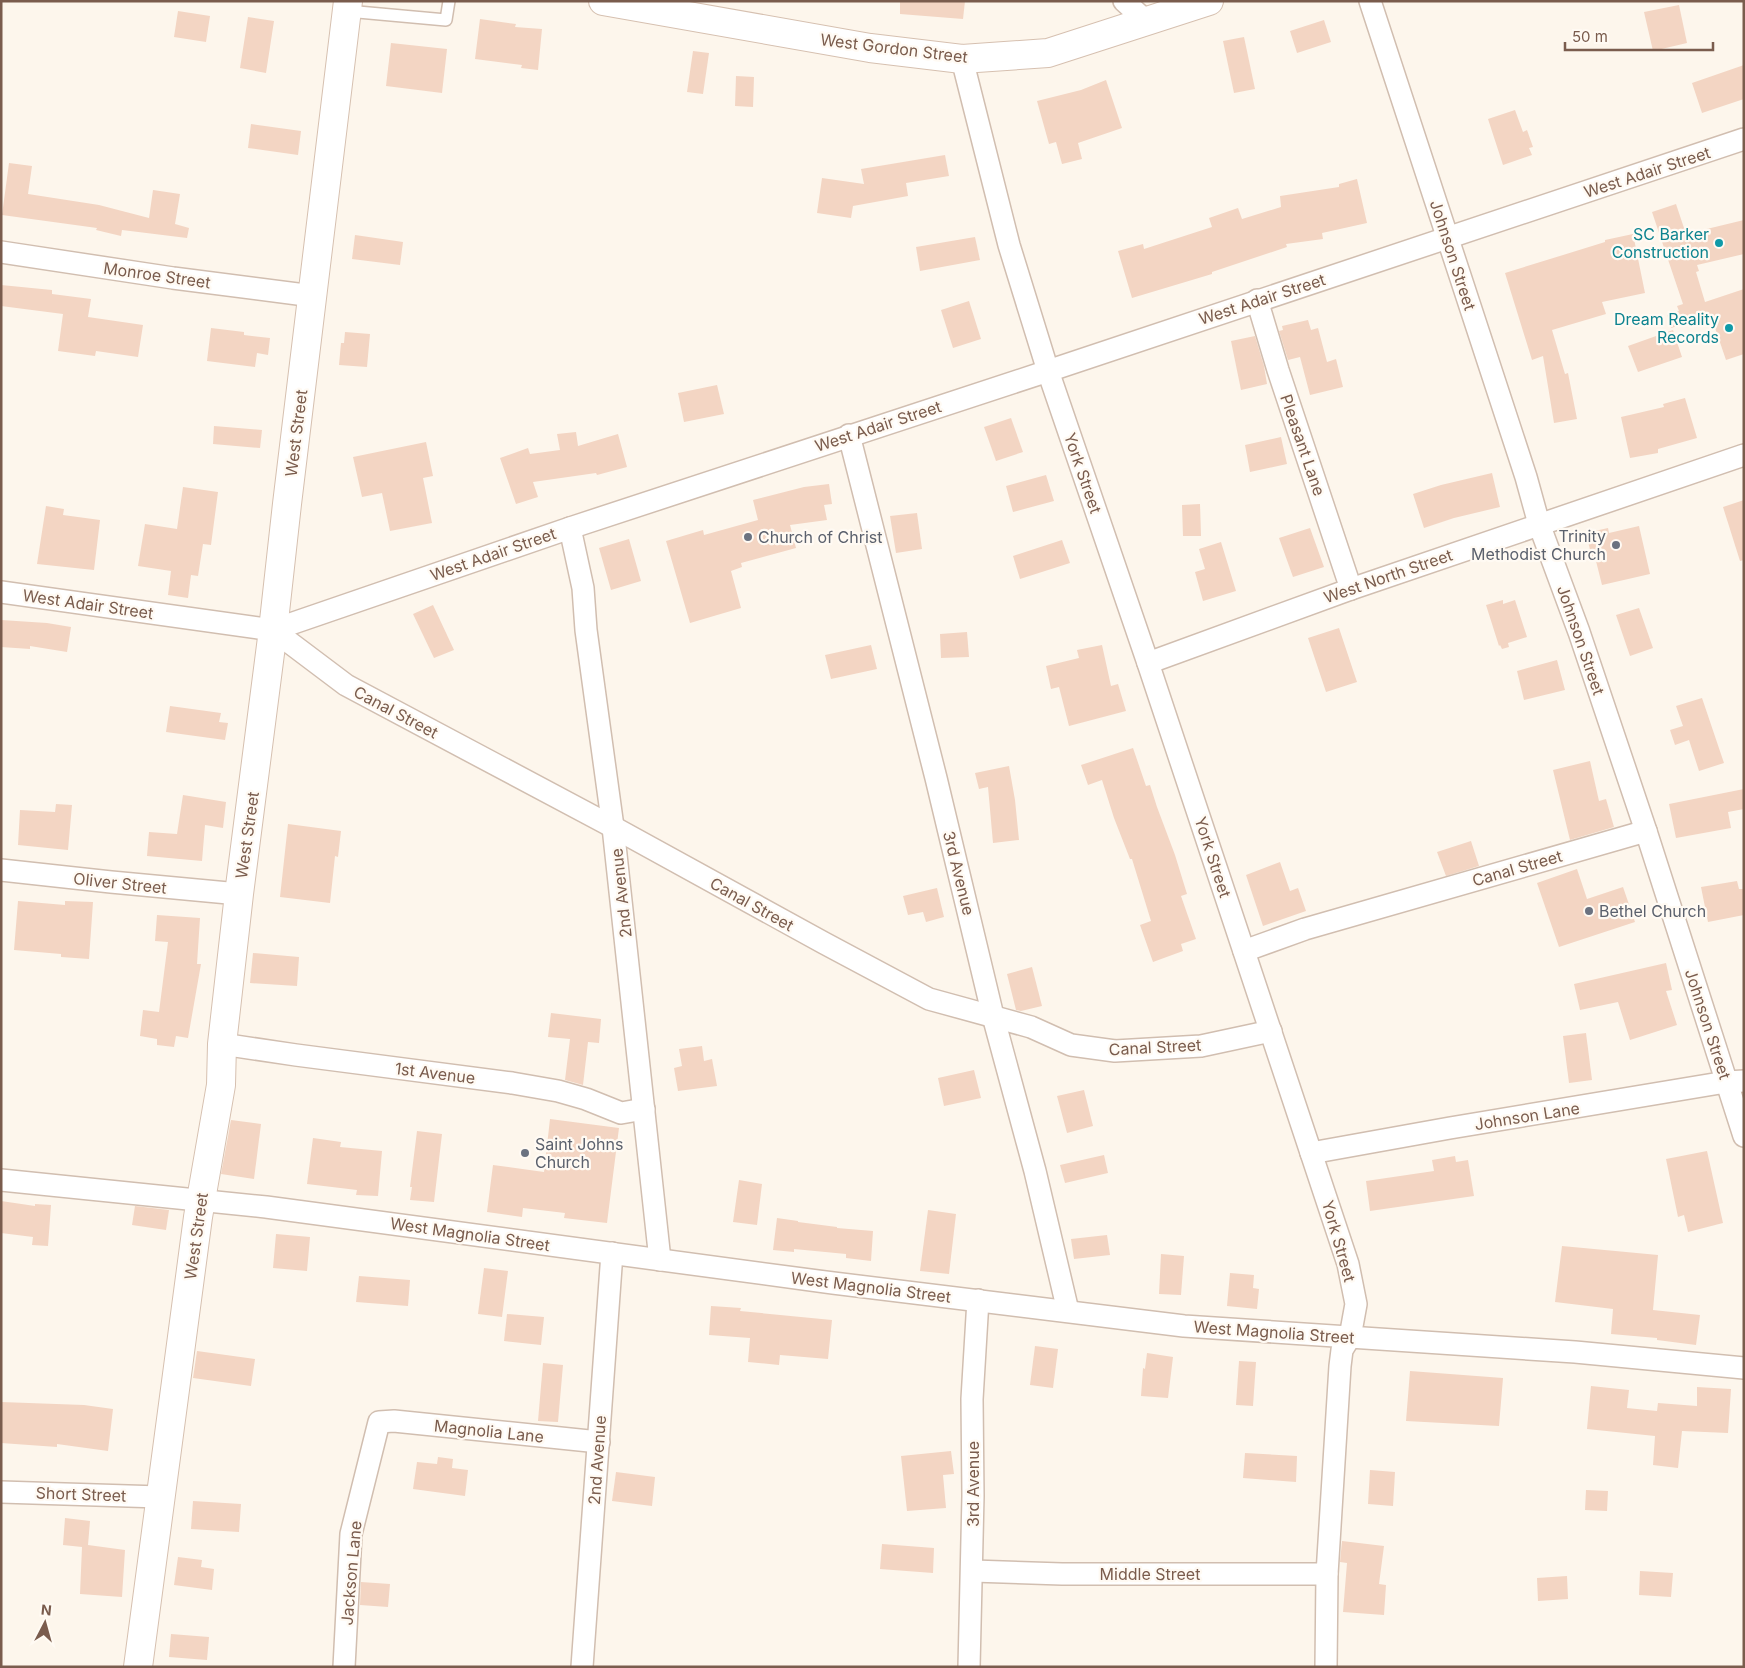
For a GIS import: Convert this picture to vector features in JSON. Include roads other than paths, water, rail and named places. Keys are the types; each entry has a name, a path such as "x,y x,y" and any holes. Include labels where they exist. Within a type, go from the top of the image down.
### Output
{"street":[{"name":"West Gordon Street","path":"604,1 870,48 962,59 1048,53 1209,1"},
{"path":"1124,1 1147,22"},
{"name":"Johnson Street","path":"1370,1 1540,524 1735,1081 1744,1136"},
{"name":"West Street","path":"138,1667 201,1201 221,1085 222,1044 239,894 274,630 287,504 347,6"},
{"name":"York Street","path":"962,59 1009,245 1048,371 1148,663 1348,1264 1356,1304 1350,1337 1342,1350 1340,1366 1327,1574 1326,1667"},
{"name":"West Adair Street","path":"1,592 274,630 570,528 1744,139"},
{"name":"Monroe Street","path":"1,252 173,278 313,296"},
{"name":"Pleasant Lane","path":"1257,300 1278,370 1351,589"},
{"name":"3rd Avenue","path":"849,435 936,778 993,1016 1035,1171 1068,1311"},
{"name":"West North Street","path":"1148,663 1351,589 1744,455"},
{"name":"2nd Avenue","path":"570,528 583,588 586,630 613,827 660,1260"},
{"name":"Canal Street","path":"274,630 346,685 613,827 929,999 1031,1027 1071,1045 1115,1051 1201,1046 1271,1031"},
{"name":"Canal Street","path":"1244,951 1305,929 1646,831"},
{"name":"Oliver Street","path":"1,870 239,894"},
{"name":"1st Avenue","path":"222,1044 512,1083 558,1091 586,1099 621,1113 644,1109"},
{"name":"Johnson Lane","path":"1311,1153 1735,1081"},
{"name":"West Magnolia Street","path":"1,1180 266,1207 833,1284 1184,1326 1575,1352 1744,1368"},
{"name":"2nd Avenue","path":"582,1667 612,1253"},
{"name":"3rd Avenue","path":"969,1667 973,1571 972,1399 978,1300"},
{"name":"Magnolia Lane","path":"379,1422 394,1421 599,1442"},
{"name":"Jackson Lane","path":"344,1667 351,1534 379,1422"},
{"name":"Short Street","path":"1,1492 160,1497"},
{"name":"Middle Street","path":"973,1571 1062,1574 1327,1574"}],"lane":[{"path":"347,6 446,20 449,1"}],"place":[{"name":"SC Barker Construction","path":"1719,243"},
{"name":"Dream Reality Records","path":"1729,328"},
{"name":"Church of Christ","path":"748,537"},
{"name":"Trinity Methodist Church","path":"1616,545"},
{"name":"Bethel Church","path":"1589,911"},
{"name":"Saint Johns Church","path":"525,1153"}]}
